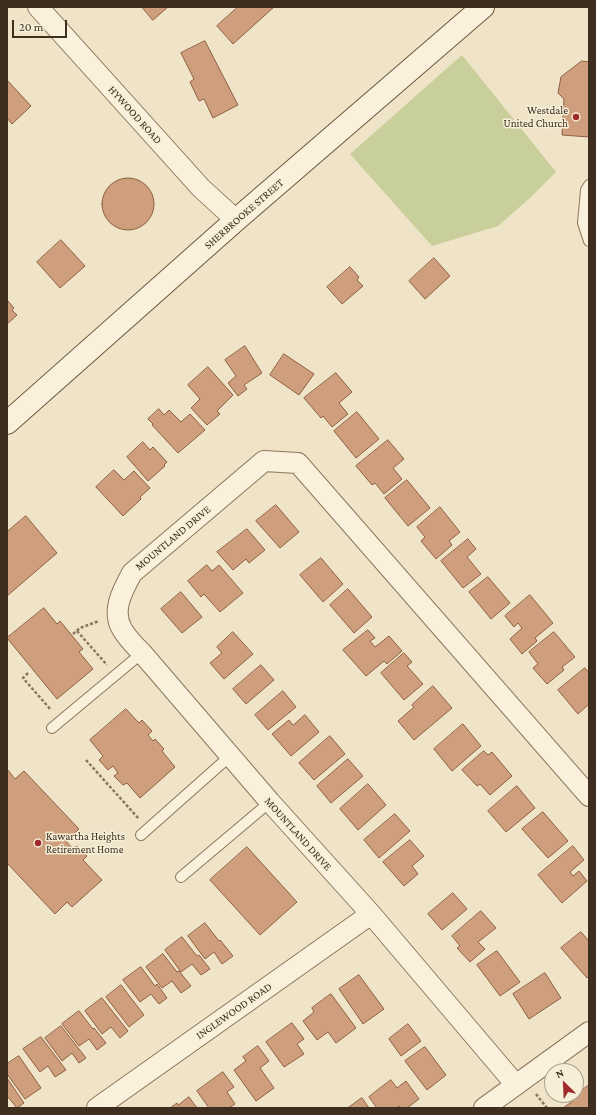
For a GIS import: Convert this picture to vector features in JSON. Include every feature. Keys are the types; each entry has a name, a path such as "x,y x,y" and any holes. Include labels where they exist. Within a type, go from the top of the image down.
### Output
{"main road":[{"name":"SHERBROOKE STREET","path":"7,423 236,220 484,7"}],"street":[{"name":"HYWOOD ROAD","path":"38,7 201,188 236,220"},
{"name":"MOUNTLAND DRIVE","path":"516,1084 371,914 270,802 142,654 122,629 117,614 120,595 132,573 264,461 298,463 589,796"},
{"name":"INGLEWOOD ROAD","path":"97,1108 371,914"},
{"path":"484,1108 589,1032"}],"lane":[{"path":"589,186 586,190 583,223 589,242"},
{"path":"52,728 142,654"},
{"path":"144,832 230,756"},
{"path":"181,876 270,802"}],"path":[{"path":"73,634 80,628 117,614"},
{"path":"76,631 115,675"},
{"path":"28,673 23,678 61,721"},
{"path":"86,760 144,832"}],"green space":[{"path":"462,55 556,172 530,198 498,226 432,246 350,154"}],"building":[{"path":"142,7 168,7 153,20"},
{"path":"238,7 274,7 233,44 217,26"},
{"path":"205,41 238,105 213,118 204,99 199,101 190,82 194,79 181,53"},
{"name":"Westdale United Church","path":"582,61 589,62 589,137 562,135 564,99 558,93 561,77"},
{"path":"7,80 31,106 12,124 7,118"},
{"path":"128,178 138,180 146,186 152,194 154,204 152,214 146,222 138,228 128,230 118,228 110,222 104,214 102,204 104,194 110,186 118,180"},
{"path":"61,240 85,266 60,288 37,262"},
{"path":"434,258 450,276 425,299 409,281"},
{"path":"350,267 359,277 357,280 363,286 342,304 327,287"},
{"path":"7,300 14,308 12,310 17,315 7,324"},
{"path":"245,346 262,373 244,385 247,389 238,396 228,383 236,376 225,360"},
{"path":"284,354 314,374 299,395 270,375"},
{"path":"208,367 233,395 217,411 220,414 207,425 191,408 200,399 188,385"},
{"path":"336,373 352,392 339,403 348,414 332,427 323,416 321,418 304,398"},
{"path":"159,409 164,415 169,410 181,422 190,414 205,430 178,453 148,419"},
{"path":"357,412 379,439 356,458 334,431"},
{"path":"388,440 404,459 393,468 402,479 384,494 375,483 372,485 356,466"},
{"path":"143,442 150,450 153,447 167,462 164,465 165,466 148,481 127,457"},
{"path":"114,470 124,480 134,471 150,488 123,516 96,487"},
{"path":"407,480 430,508 408,526 385,498"},
{"path":"276,505 299,532 280,548 256,521"},
{"path":"440,507 460,532 449,541 452,545 436,559 421,541 425,537 417,527"},
{"path":"26,516 57,553 7,596 7,532"},
{"path":"247,529 265,550 249,563 246,559 233,570 217,552"},
{"path":"468,539 476,549 467,557 481,574 463,588 441,561"},
{"path":"321,558 343,584 323,602 300,575"},
{"path":"207,565 212,571 219,565 243,593 220,612 204,594 201,597 188,581"},
{"path":"488,577 510,603 491,619 469,592"},
{"path":"348,589 372,617 354,633 330,605"},
{"path":"181,592 202,617 182,633 161,609"},
{"path":"530,595 553,623 535,638 537,641 522,654 510,639 522,628 518,623 514,627 505,616"},
{"path":"44,608 57,624 60,621 83,649 79,652 93,669 57,699 7,638"},
{"path":"368,630 375,638 370,641 375,647 389,636 402,651 387,664 384,661 366,676 343,650"},
{"path":"233,632 253,654 224,679 210,663 222,653 217,647"},
{"path":"554,632 575,657 562,667 564,670 547,684 533,668 538,664 529,652"},
{"path":"404,653 412,662 407,666 423,684 404,700 381,673"},
{"path":"261,665 274,680 246,704 233,689"},
{"path":"585,668 589,673 589,704 578,714 558,690"},
{"path":"433,686 452,708 414,740 398,721 414,707 412,705"},
{"path":"283,691 296,707 268,730 255,715"},
{"path":"126,709 139,723 142,720 152,731 148,735 153,741 155,739 164,749 162,751 175,767 140,798 127,783 123,785 114,776 118,773 113,766 108,770 99,760 103,756 90,740"},
{"path":"305,715 319,732 291,756 272,734 289,720 293,725"},
{"path":"463,724 481,746 452,771 434,749"},
{"path":"330,736 345,754 314,780 299,763"},
{"path":"484,751 488,755 492,752 512,776 490,795 480,784 477,786 462,770"},
{"path":"348,759 363,776 331,803 317,786"},
{"name":"Kawartha Heights Retirement Home","path":"7,769 15,779 24,771 79,829 66,841 73,849 77,846 87,856 83,860 102,880 72,907 67,902 55,914 7,863"},
{"path":"368,784 386,805 358,830 340,809"},
{"path":"517,786 535,808 506,832 488,811"},
{"path":"543,812 568,841 548,858 522,829"},
{"path":"395,814 410,831 379,858 364,840"},
{"path":"410,840 424,856 412,866 418,874 404,886 383,862"},
{"path":"573,846 584,860 570,872 573,876 579,871 587,881 562,903 538,875"},
{"path":"247,847 297,902 260,935 210,880"},
{"path":"453,893 467,909 442,930 428,914"},
{"path":"481,911 496,928 478,942 485,949 470,962 457,948 460,946 452,936"},
{"path":"205,923 233,956 222,964 214,952 205,959 188,936"},
{"path":"581,932 589,941 589,976 587,978 561,948"},
{"path":"182,937 197,956 199,955 210,969 201,975 192,964 181,972 165,950"},
{"path":"497,951 520,982 500,996 477,965"},
{"path":"163,954 177,972 179,971 191,986 181,993 172,981 162,988 146,967"},
{"path":"141,967 155,986 157,984 167,998 159,1004 151,994 140,1002 123,980"},
{"path":"545,973 561,998 529,1019 513,994"},
{"path":"359,975 384,1009 363,1024 339,989"},
{"path":"121,985 144,1015 129,1027 106,997"},
{"path":"331,994 356,1028 336,1043 328,1032 317,1040 303,1021 314,1012 312,1008"},
{"path":"102,998 128,1031 120,1038 111,1027 102,1034 85,1011"},
{"path":"79,1011 106,1043 97,1050 89,1039 79,1046 62,1024"},
{"path":"292,1023 304,1039 297,1044 304,1054 284,1067 266,1042"},
{"path":"408,1024 421,1041 401,1056 389,1039"},
{"path":"61,1026 86,1058 79,1063 72,1053 62,1061 45,1038"},
{"path":"41,1037 66,1070 55,1077 48,1066 40,1072 23,1049"},
{"path":"258,1046 269,1061 260,1068 274,1088 256,1101 234,1070 246,1061 243,1057"},
{"path":"425,1047 446,1075 427,1090 405,1061"},
{"path":"19,1056 41,1088 25,1099 7,1074 7,1064"},
{"path":"223,1072 234,1087 227,1092 235,1104 229,1108 209,1108 197,1091"},
{"path":"7,1078 24,1103 17,1108 8,1097 7,1098"},
{"path":"391,1080 397,1088 406,1081 419,1099 407,1108 400,1108 399,1106 396,1108 377,1108 369,1097"},
{"path":"589,1085 589,1108 563,1108 570,1103 584,1103 584,1089"},
{"path":"189,1097 197,1108 170,1108 177,1103 178,1105"},
{"path":"362,1098 369,1108 348,1108"}],"place":[{"name":"Westdale United Church","path":"576,117"},
{"name":"Kawartha Heights Retirement Home","path":"38,843"}]}
